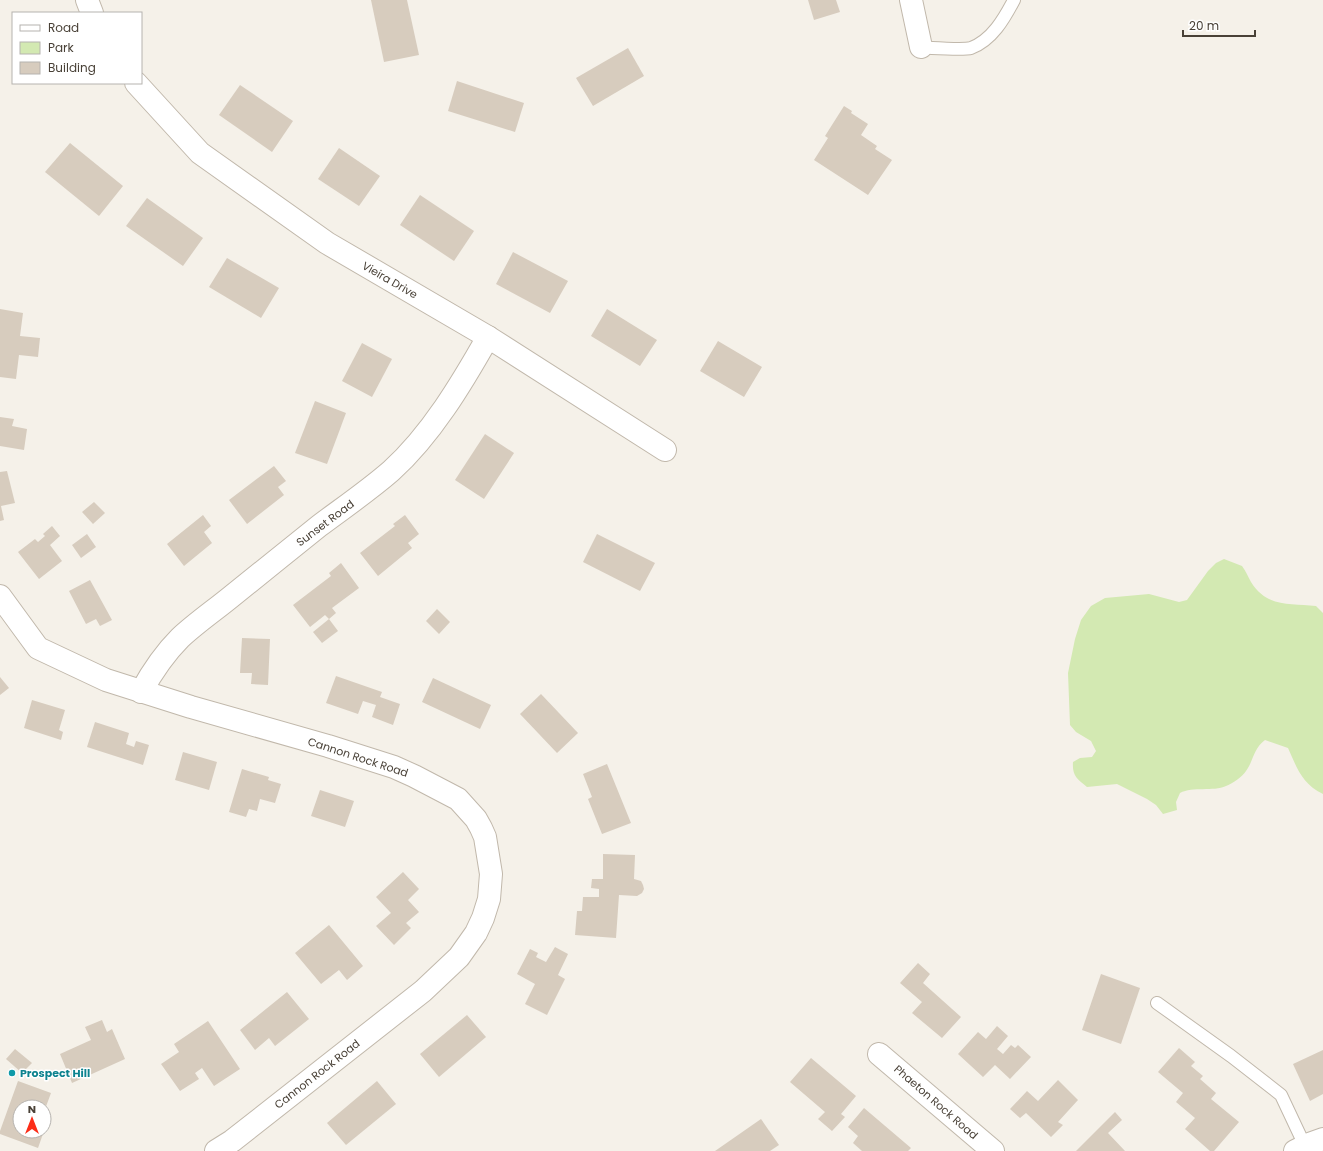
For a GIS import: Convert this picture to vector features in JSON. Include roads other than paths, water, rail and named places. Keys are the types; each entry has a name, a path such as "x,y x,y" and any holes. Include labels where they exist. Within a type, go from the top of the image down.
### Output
{"street":[{"path":"87,0 92,12"},
{"path":"911,0 921,47"},
{"name":"Vieira Drive","path":"137,84 200,154 327,243 488,337 666,450"},
{"name":"Sunset Road","path":"141,692 158,664 181,637 320,526 357,499 391,471 406,456 420,441 467,375 488,337"},
{"name":"Cannon Rock Road","path":"0,596 38,648 106,680 141,692 328,746 394,767 452,795 468,809 476,819 485,837 491,874 489,899 476,934 459,957 423,991 232,1141 216,1151"},
{"name":"Phaeton Rock Road","path":"879,1054 993,1151"}],"lane":[{"path":"921,47 970,48 990,36 1003,20 1014,0"},
{"path":"1157,1003 1231,1056 1281,1095 1308,1146"}],"place":[{"name":"Prospect Hill","path":"12,1073"}]}
